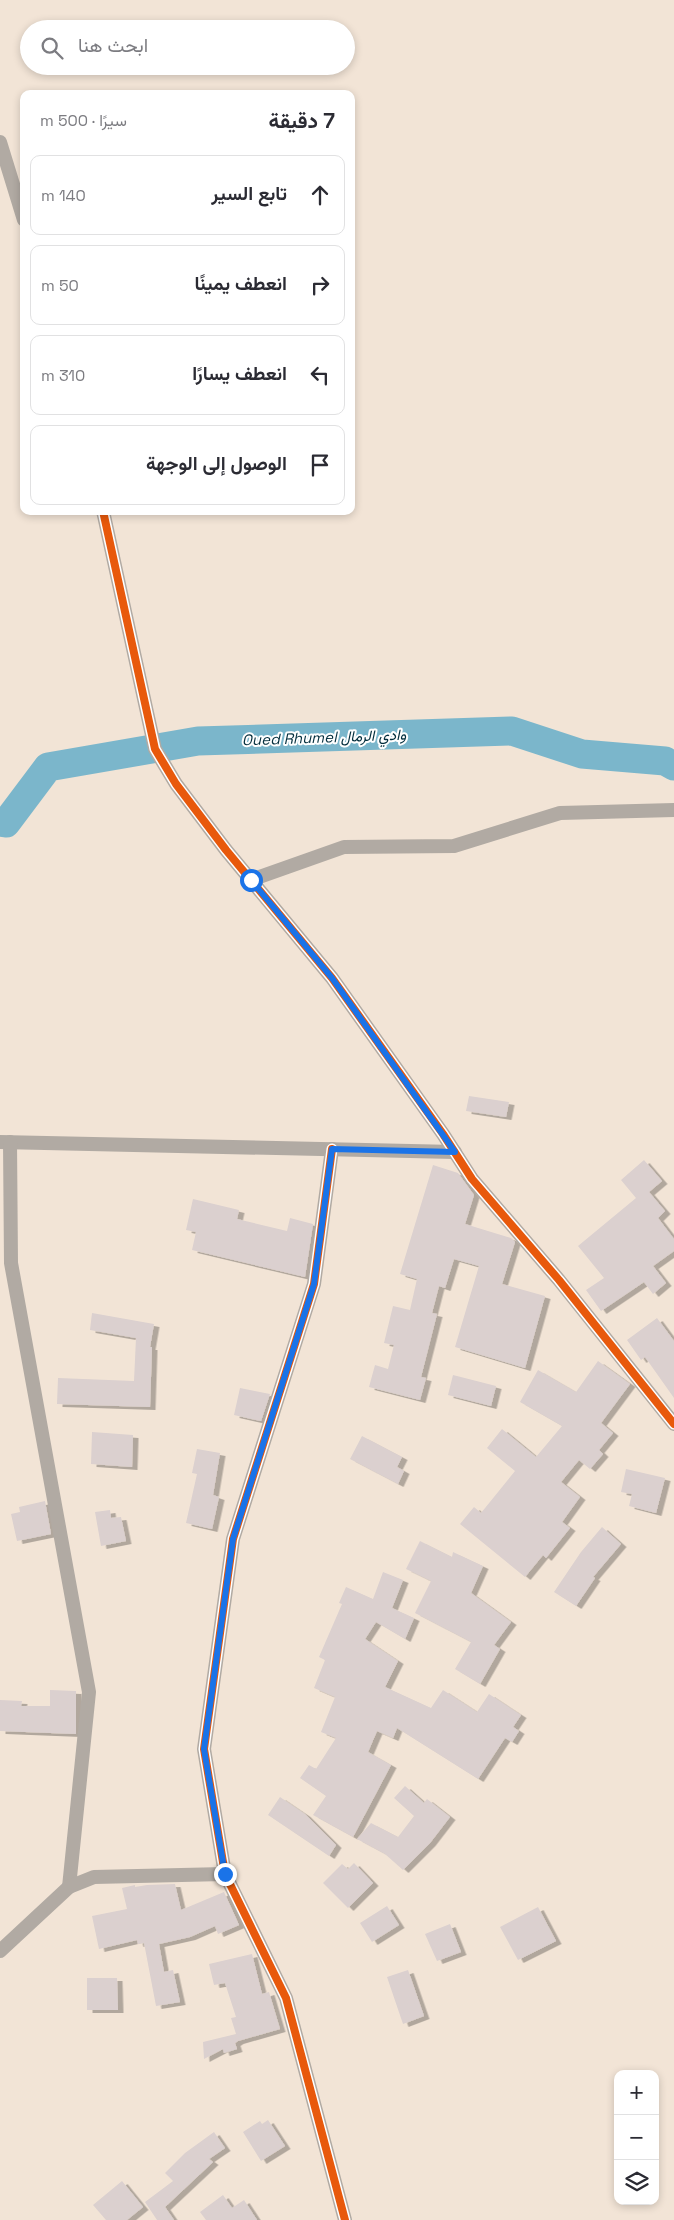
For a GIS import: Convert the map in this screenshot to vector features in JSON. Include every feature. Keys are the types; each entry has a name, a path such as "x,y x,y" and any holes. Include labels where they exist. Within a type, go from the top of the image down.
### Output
{"street":[{"path":"0,142 20,207"},
{"path":"104,515 155,749 176,784 251,880 332,978 472,1179 559,1280 674,1424"},
{"path":"251,880 344,847 454,846 560,813 674,810"},
{"path":"69,1887 89,1692 11,1263 5,1142 455,1152"},
{"path":"332,1149 314,1284 233,1539 204,1749 225,1874 286,1998 345,2220"},
{"path":"0,1951 69,1887 94,1877 225,1874"}],"building":[{"path":"469,1096 509,1102 506,1117 466,1111"},
{"path":"644,1160 662,1181 649,1192 665,1211 658,1218 674,1239 674,1251 653,1266 666,1283 653,1294 644,1282 601,1311 586,1290 604,1278 578,1246 636,1198 621,1180"},
{"path":"433,1165 458,1173 474,1195 465,1224 511,1238 515,1242 502,1284 545,1296 525,1368 455,1347 479,1266 454,1259 445,1288 439,1286 432,1313 437,1314 421,1377 426,1378 420,1400 369,1387 375,1365 388,1369 394,1345 384,1343 393,1306 410,1310 417,1279 400,1274"},
{"path":"193,1199 239,1210 237,1219 287,1231 290,1218 313,1224 305,1277 192,1250 196,1232 186,1230"},
{"path":"92,1313 154,1324 150,1347 152,1347 150,1407 57,1404 58,1378 134,1381 136,1338 90,1330"},
{"path":"657,1318 674,1341 674,1398 645,1357 641,1360 627,1340"},
{"path":"598,1361 630,1384 601,1423 613,1433 599,1450 603,1454 590,1469 579,1460 561,1482 580,1497 562,1522 570,1528 546,1558 543,1555 525,1577 460,1524 474,1507 481,1513 515,1471 487,1448 502,1429 536,1457 562,1426 520,1402 538,1370 576,1392"},
{"path":"453,1375 496,1386 491,1406 448,1395"},
{"path":"240,1388 270,1394 261,1421 234,1415"},
{"path":"92,1432 133,1435 132,1467 91,1464"},
{"path":"362,1436 402,1457 397,1467 404,1471 398,1484 350,1459"},
{"path":"197,1449 220,1453 213,1495 219,1497 212,1529 186,1523 197,1474 192,1473"},
{"path":"626,1469 665,1478 656,1513 629,1506 632,1494 621,1492"},
{"path":"45,1501 51,1534 17,1541 11,1514 20,1512 19,1507"},
{"path":"110,1510 111,1518 121,1517 126,1541 101,1546 95,1512"},
{"path":"602,1527 621,1544 593,1577 595,1578 576,1606 554,1592 581,1552"},
{"path":"420,1541 452,1557 453,1552 483,1566 471,1593 511,1622 494,1645 500,1649 480,1684 455,1669 471,1642 415,1613 431,1581 406,1569"},
{"path":"383,1572 403,1580 392,1608 414,1618 405,1639 376,1622 365,1639 398,1661 385,1687 431,1708 443,1690 477,1712 489,1694 521,1715 513,1727 519,1731 512,1742 505,1738 478,1779 397,1728 393,1738 377,1731 368,1752 391,1765 353,1837 313,1815 326,1796 300,1778 309,1765 316,1769 336,1738 321,1732 335,1697 314,1688 325,1660 319,1657 342,1604 339,1603 346,1587 373,1599"},
{"path":"50,1690 76,1691 76,1734 0,1731 0,1700 22,1701 21,1706 50,1706"},
{"path":"405,1786 424,1803 427,1799 450,1817 430,1843 403,1870 385,1854 357,1839 371,1823 398,1837 414,1816 394,1798"},
{"path":"280,1797 305,1814 336,1845 329,1856 268,1815"},
{"path":"354,1863 373,1883 348,1908 323,1883 342,1864 348,1869"},
{"path":"175,1884 181,1910 224,1892 239,1925 218,1934 215,1926 190,1937 159,1944 164,1972 173,1970 180,2002 156,2006 144,1943 138,1944 137,1940 99,1949 92,1916 127,1909 122,1888 135,1885 135,1887"},
{"path":"387,1906 399,1925 372,1942 360,1923"},
{"path":"538,1907 556,1941 518,1960 500,1927"},
{"path":"450,1924 461,1952 437,1961 425,1934"},
{"path":"252,1954 262,1994 269,1992 280,2029 238,2041 235,2043 237,2049 224,2053 223,2049 204,2059 203,2042 236,2034 231,2018 236,2017 225,1983 214,1985 209,1964"},
{"path":"408,1970 424,2016 403,2024 387,1977"},
{"path":"87,1978 117,1978 118,2010 87,2010"},
{"path":"268,2120 285,2146 261,2161 243,2132 260,2121 262,2124"},
{"path":"214,2132 225,2148 209,2159 213,2162 165,2207 174,2220 157,2220 145,2202 173,2181 165,2173 185,2153"},
{"path":"122,2181 143,2207 127,2220 106,2220 93,2205"},
{"path":"223,2195 232,2208 244,2200 257,2220 206,2220 200,2212"}],"waterway":[{"name":"Oued Rhumel وادي الرمال","path":"0,822 6,823 48,767 198,741 512,731 582,754 665,761 674,766"}],"cycle path":[{"path":"104,515 155,749 176,784 226,850 332,978 443,1134 472,1179 559,1280 674,1424"},
{"path":"332,1149 314,1284 233,1539 204,1749 225,1874 286,1998 345,2220"}],"route":[{"path":"225,1874 204,1749 233,1539 314,1284 332,1149 455,1152 332,978 251,880"}]}
